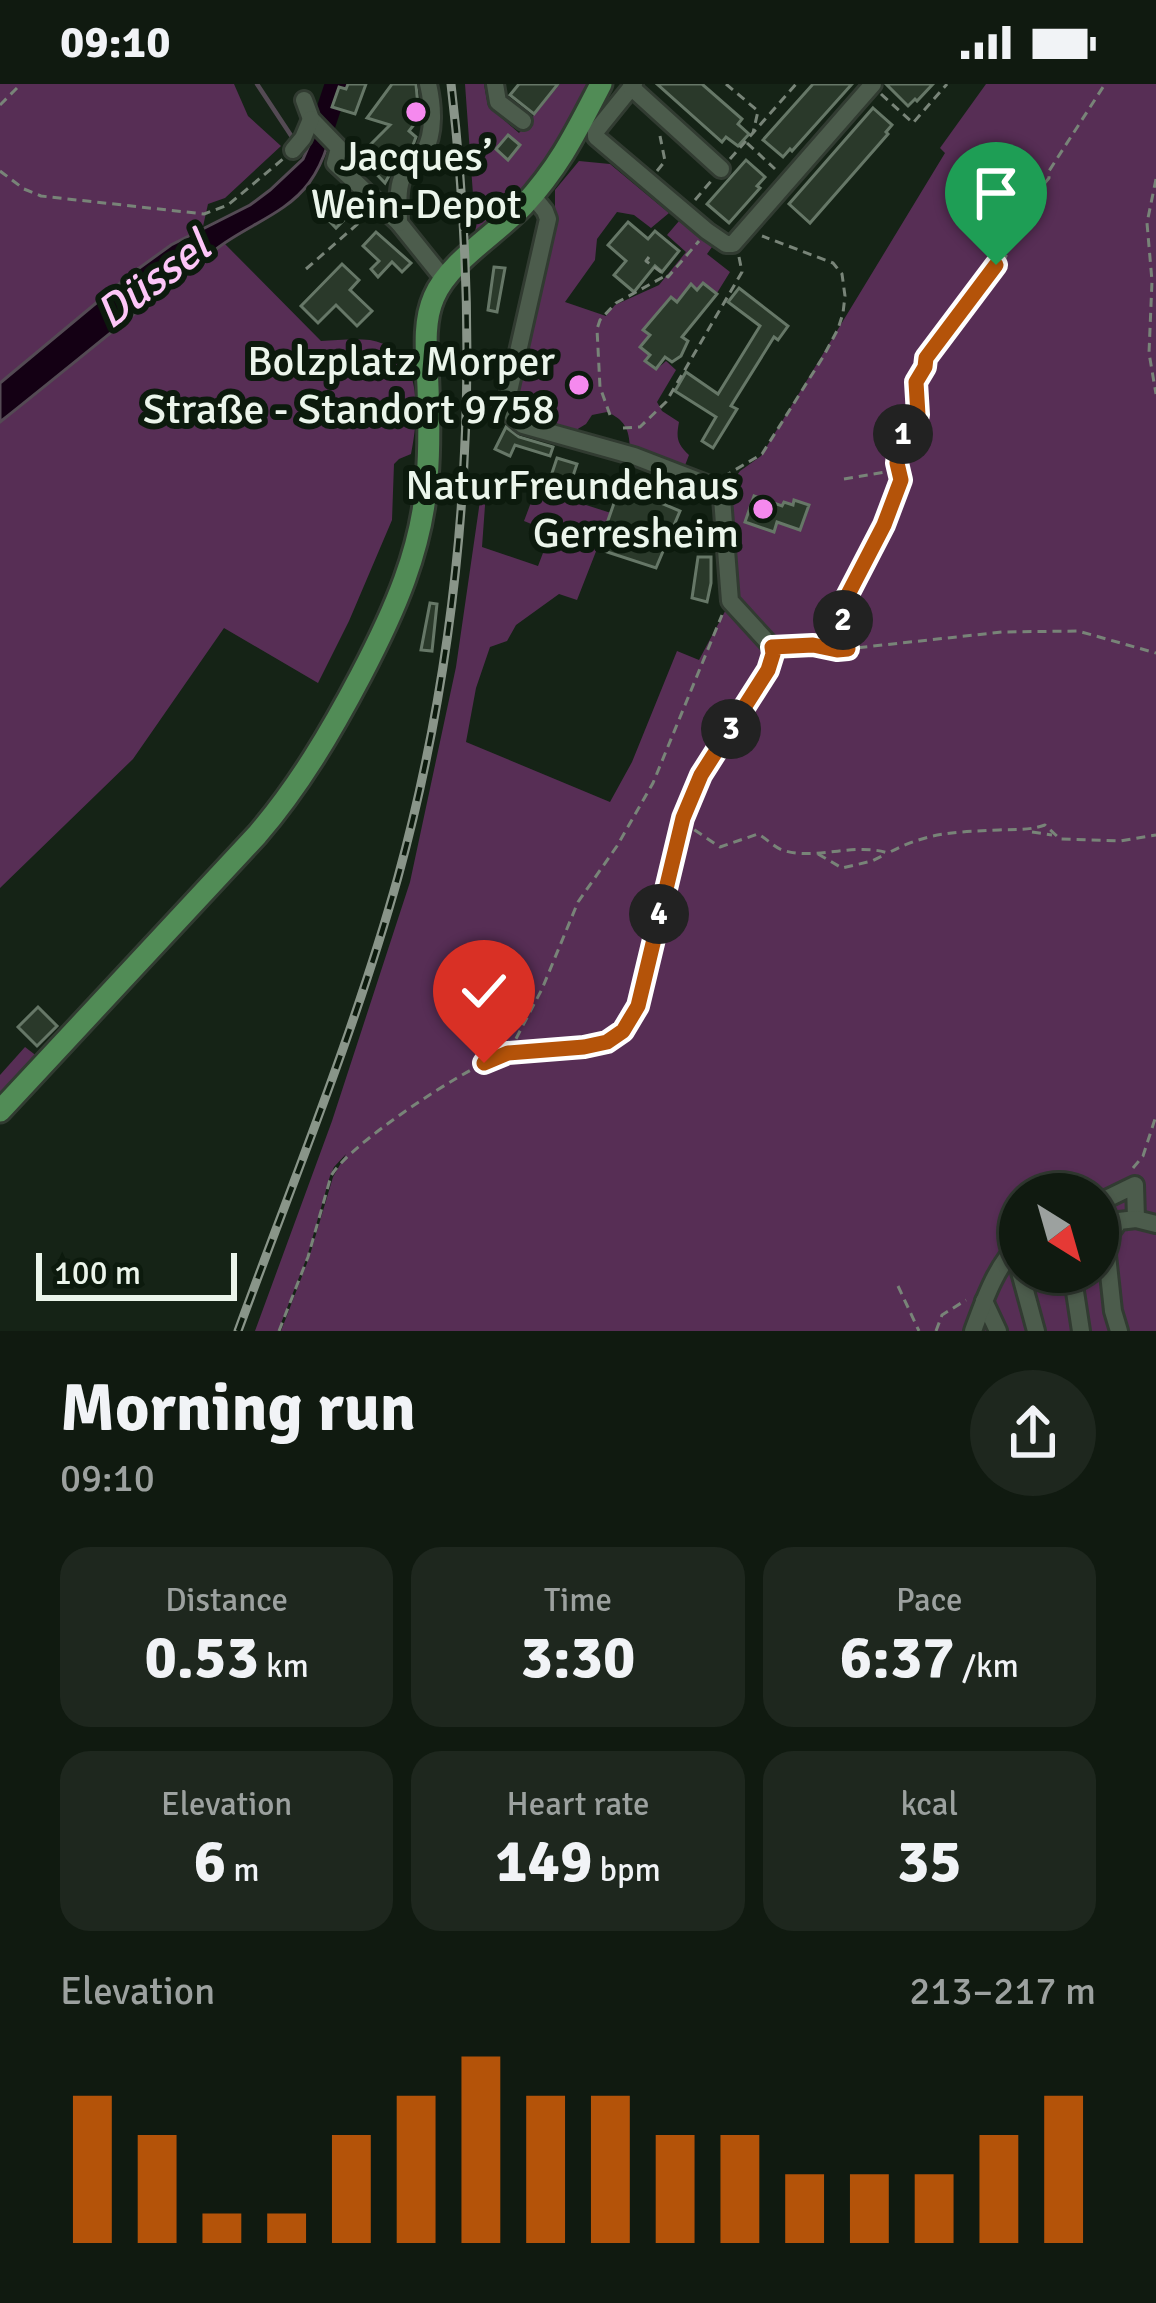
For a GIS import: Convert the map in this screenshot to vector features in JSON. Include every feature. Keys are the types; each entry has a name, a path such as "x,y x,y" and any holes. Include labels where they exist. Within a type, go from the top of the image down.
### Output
{"main road":[{"path":"0,1111 266,825 307,771 345,707 396,605 419,534 428,477 427,331 439,289 532,195 569,147 601,84"}],"street":[{"path":"399,223 403,174 424,153 431,132 428,84"},
{"path":"495,84 498,101 523,121"},
{"path":"721,170 632,86 596,131 596,136 707,231 733,244 872,85"},
{"path":"304,100 311,134 339,148 334,163 399,223 439,289"},
{"path":"532,195 548,219 508,410 523,425 628,453 717,488 722,498 730,601 772,647"},
{"path":"1119,1185 1137,1170"},
{"path":"1136,1219 1137,1170"},
{"path":"1119,1331 1113,1311 1108,1237 1119,1221 1156,1224"},
{"path":"973,1331 999,1276"},
{"path":"1026,1293 1036,1331"},
{"path":"1075,1293 1081,1331"},
{"path":"984,1301 998,1331"}],"path":[{"path":"0,105 21,84"},
{"path":"726,84 758,111 753,133"},
{"path":"684,212 796,84"},
{"path":"872,85 913,123 947,84"},
{"path":"848,649 842,606 884,525 901,480 900,441 918,415 916,382 926,358 1005,257 1035,195 1105,84"},
{"path":"655,174 665,161 659,131 669,120"},
{"path":"0,171 41,196 204,214 228,206 311,134"},
{"path":"746,142 788,180"},
{"path":"1156,179 1147,223 1149,352 1156,394"},
{"path":"306,269 380,205"},
{"path":"711,484 762,454 823,357 843,313 842,274 833,263 747,230"},
{"path":"610,415 600,387 596,329 600,320 616,303 673,274 707,231"},
{"path":"649,257 646,261 665,277"},
{"path":"623,428 640,427 665,402 742,272"},
{"path":"844,479 900,470"},
{"path":"508,1053 542,989 578,902 645,800 730,601"},
{"path":"279,1331 336,1167 356,1148 484,1063 508,1053 596,1046 615,1038 631,1022 683,818 701,775 768,670 772,647 813,645 837,650 1002,632 1078,631 1156,653"},
{"path":"683,818 720,847 758,834 781,850 817,853 872,848 888,853"},
{"path":"817,853 842,868 872,862 918,838 950,832 1026,832 1046,825 1060,839 1120,841 1156,835"},
{"path":"1137,1170 1156,1116"},
{"path":"898,1286 919,1331"}],"shaded area":[{"path":"0,84 234,84 248,116 281,146 225,198 208,204 202,231 134,273 0,386"},
{"path":"465,84 484,84 488,106 519,133 560,84 588,84 572,123 525,194 476,236"},
{"path":"986,84 1156,84 1156,1331 281,1331 309,1258 333,1177 346,1154 330,1176 307,1257 278,1331 255,1331 332,1121 410,882 456,667 483,480 487,478 482,547 538,566 551,532 524,521 536,489 611,513 577,600 559,594 516,625 507,641 490,647 466,742 610,802 632,762 677,651 699,660 731,600 723,496 740,471 761,456 945,153 940,148"},
{"path":"579,161 610,164 669,213 651,228 634,215 617,212 597,239 595,260 565,302 606,316 615,305 659,285 686,252 667,235 679,221 712,247 707,254 730,272 717,293 702,283 697,289 690,284 676,301 670,297 661,307 666,313 658,323 652,319 643,330 649,335 640,347 649,355 645,362 656,370 666,361 676,370 657,402 679,422 678,440 689,455 684,468 630,448 625,426 607,412 592,415 571,433 522,418 514,404 555,222 555,190"},
{"path":"224,243 321,341 370,340 388,346 409,369 416,403 414,438 411,454 394,464 392,520 318,683 224,628 133,759 0,888 0,422"},
{"path":"25,1047 38,1057 0,1097 0,1075"}],"water":[{"path":"327,104 332,113 328,145 300,193 219,247 0,422 0,383 171,245 270,190 303,159"}],"building":[{"path":"348,84 366,84 355,114 332,107 339,87 346,89"},
{"path":"392,84 416,84 419,118 409,131 416,137 413,145 385,183 359,156 390,125 367,118"},
{"path":"519,84 558,84 534,114 510,95"},
{"path":"657,84 702,84 742,119 738,124 749,134 738,146 726,137 722,142"},
{"path":"813,84 852,84 783,157 763,140"},
{"path":"886,84 933,84 908,106"},
{"path":"873,108 892,125 888,134 810,223 789,204"},
{"path":"508,135 520,145 508,160 496,149"},
{"path":"746,160 765,177 729,223 707,204"},
{"path":"331,191 352,212 336,228 315,206"},
{"path":"628,222 648,239 655,231 679,251 662,272 655,266 634,292 614,275 626,261 608,245"},
{"path":"376,232 411,263 402,272 392,262 378,277 371,269 379,261 363,246"},
{"path":"342,264 359,280 350,290 372,311 357,326 336,305 318,323 301,306"},
{"path":"494,267 505,268 497,312 488,310"},
{"path":"703,283 717,294 682,337 688,341 681,356 672,362 665,357 656,369 645,361 650,355 640,347 650,335 643,330 671,297 677,302 691,284 697,290"},
{"path":"739,288 788,326 778,340 774,337 731,406 737,409 713,448 702,441 716,417 675,391 686,372 718,394 760,326 728,302"},
{"path":"506,427 519,437 553,447 550,456 515,445 510,456 495,449"},
{"path":"557,458 577,464 569,488 549,482"},
{"path":"620,486 680,511 656,568 598,549"},
{"path":"754,496 782,506 784,502 793,505 794,500 809,505 800,530 777,522 774,532 745,522"},
{"path":"698,557 711,557 707,602 692,598"},
{"path":"430,603 437,604 432,651 421,650"},
{"path":"38,1007 57,1026 37,1046 18,1027"}],"waterway":[{"name":"Düssel","path":"257,84 294,140"},
{"name":"Düssel","path":"320,135 337,84"}],"railway":[{"path":"238,1331 381,935 422,779 441,681 463,483 467,384 461,184 451,84"}],"place":[{"name":"Jacques’ Wein-Depot","path":"416,112"},
{"name":"Bolzplatz Morper Straße - Standort 9758","path":"579,385"},
{"name":"NaturFreundehaus Gerresheim","path":"763,509"}],"route":[{"path":"484,1063 508,1053 596,1046 615,1038 631,1022 692,790 768,670 772,647 848,649 842,606 872,552 901,480 900,441 918,415 916,382 938,339 996,265"}]}
